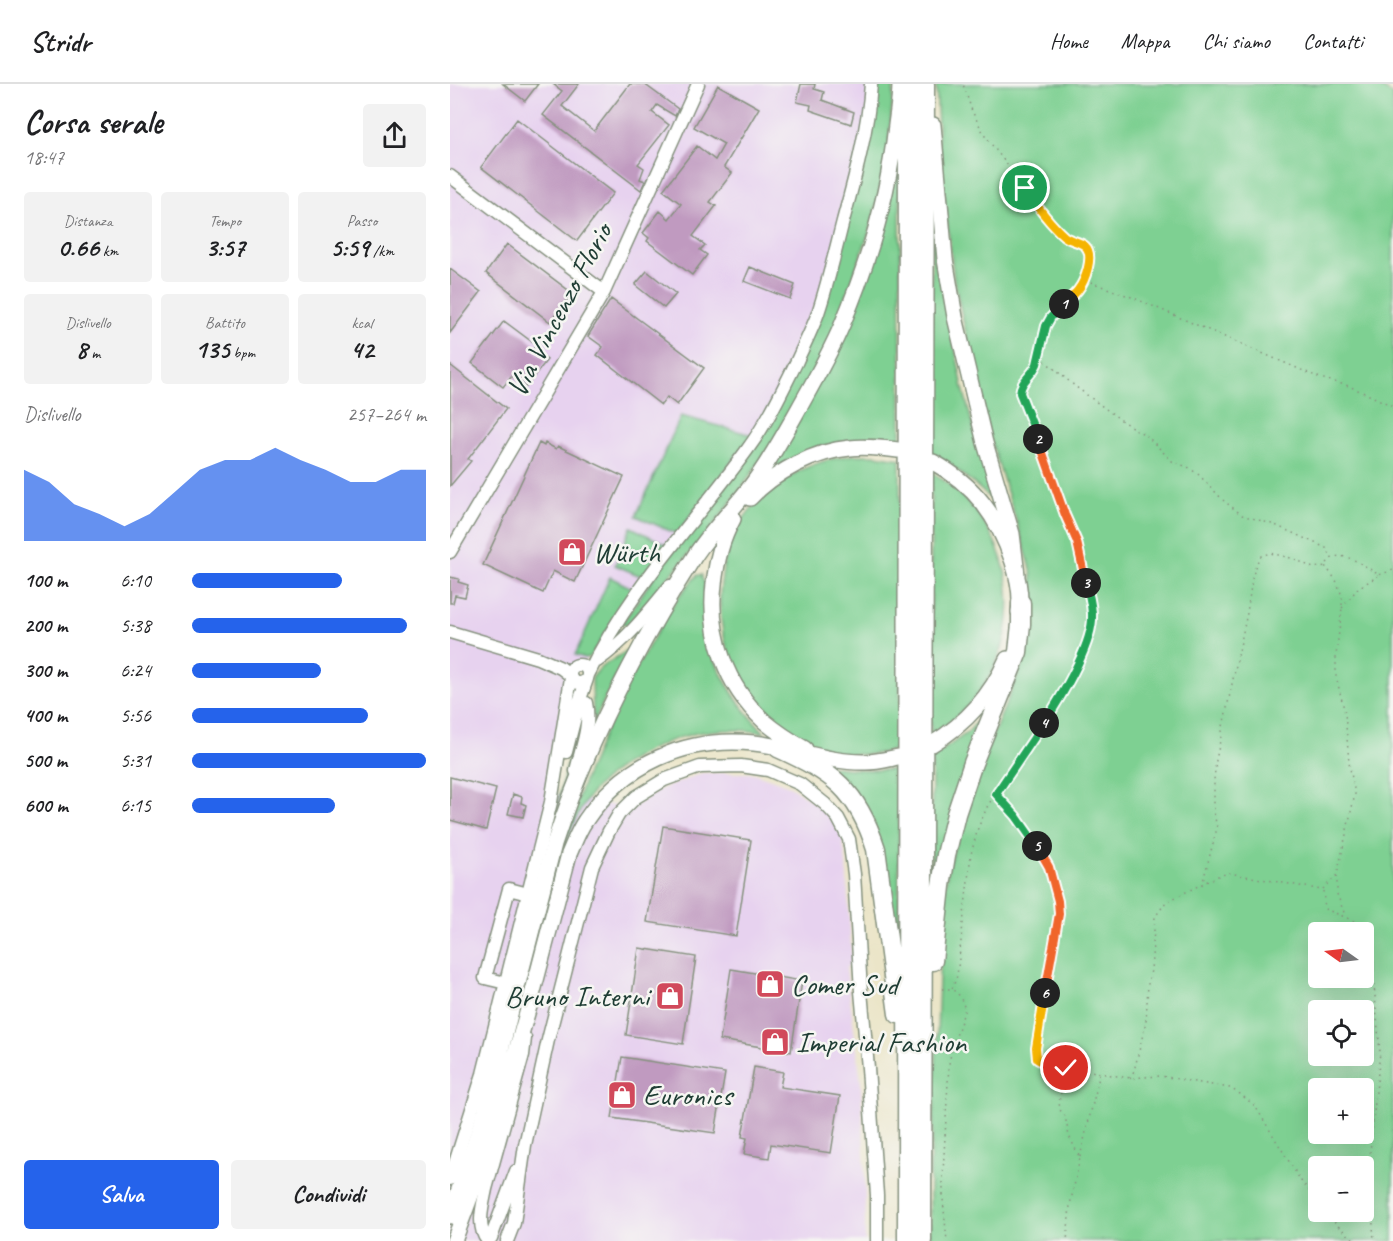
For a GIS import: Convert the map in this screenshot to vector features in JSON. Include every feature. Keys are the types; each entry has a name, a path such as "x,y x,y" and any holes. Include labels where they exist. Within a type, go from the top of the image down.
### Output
{"highway":[{"path":"907,1241 909,84"},
{"path":"922,1241 925,84"},
{"path":"922,1157 929,1096 930,995 946,855 956,814 973,763 1018,652 1022,624 1021,603"},
{"path":"778,748 826,772 851,796 870,829 876,849 898,1018 902,1133 907,1183"}],"main road":[{"path":"450,1216 476,1143 554,844 567,804 622,680 640,648 696,555 756,479 786,433 842,326 875,231 887,188 900,84"},
{"path":"932,84 933,136 945,259 955,317 985,442 1012,534 1021,603 1006,660 989,692 965,720 932,744"},
{"path":"816,756 786,738 765,721 741,694 731,677 723,659 713,620 713,594 719,551 733,519 744,504 756,491 778,475 821,454 854,447 898,450"},
{"path":"933,462 963,482 987,508 1005,539 1017,575"},
{"path":"744,504 756,479"},
{"path":"708,540 733,519"},
{"path":"454,1241 497,1117 569,854 584,821 614,787 641,767 665,756 689,747 721,741 754,743 839,760 867,762 898,757"}],"street":[{"name":"Via Vincenzo Florio","path":"450,552 604,292 698,84"},
{"path":"551,802 581,673 637,591 674,542 708,503 755,439 775,407 818,314 858,167 871,84"},
{"path":"450,176 604,292"},
{"path":"581,673 616,647 634,630 696,555"},
{"path":"618,619 621,627 634,630"},
{"path":"450,632 581,673"},
{"path":"450,1179 483,1074 506,983 522,892 582,700 581,673"},
{"path":"567,804 586,731 588,712 582,700"},
{"path":"507,1241 514,1224 525,1144 548,1040 592,867 609,831 619,814 636,797 664,780 700,767 741,766 768,770 800,784 838,818 849,839 854,874 877,1195 877,1241"},
{"path":"506,983 485,978 509,889 522,892"},
{"path":"525,1144 491,1240 484,1235 481,1227 482,1212 486,1189 523,1055 530,1003"}],"path":[{"path":"952,989 957,976 971,854 978,828 988,806 1060,698 1080,657 1092,622 1091,603 1077,542 1020,393 1022,383 1034,370 1040,357 1046,326 1051,317 1079,289 1090,257 1086,247 1066,238 1038,207 985,136 972,111 963,84"},
{"path":"1084,279 1134,298 1320,378 1349,386 1393,406"},
{"path":"1040,357 1076,387 1147,436 1173,462 1188,467 1199,475 1242,515 1275,525 1326,548 1331,558"},
{"path":"1202,885 1217,828 1214,813 1216,760 1247,613 1251,579 1256,564 1261,556 1270,553 1295,559 1313,568 1325,566 1331,558 1340,556 1358,562 1379,575"},
{"path":"1325,566 1340,588 1342,608 1336,655 1336,676 1345,713 1354,794 1337,875 1337,894 1346,916"},
{"path":"1342,608 1358,588 1379,575 1393,570"},
{"path":"996,794 1035,842 1049,867 1058,901 1059,914 1036,1048 1037,1059 1066,1068 1079,1068 1130,1078 1160,1076 1230,1088 1255,1106 1308,1189"},
{"path":"1130,1078 1134,1071 1146,1021 1155,917 1166,902 1218,876 1229,873 1322,890"},
{"path":"1322,890 1337,875"},
{"path":"1322,890 1325,909 1362,924 1370,940 1380,1052 1370,1162 1374,1241"},
{"path":"861,991 886,988"},
{"path":"942,989 952,989 960,996 964,1009 952,1048 950,1064 943,1173 947,1241"},
{"path":"1066,1068 1059,1102 1060,1110 1065,1116 1069,1136 1080,1158"},
{"path":"1067,1241 1070,1205 1099,1073"},
{"path":"1335,1222 1356,1241"}],"shaded area":[{"path":"450,84 876,84 859,176 783,399 621,620 565,684 546,792 631,809 657,791 702,773 754,773 790,786 816,804 833,821 842,836 846,862 852,962 846,968 861,1082 865,1241 450,1241"}],"green space":[{"path":"876,84 894,84 888,149 872,224 834,331 795,408 743,486 712,527 626,625 622,623 663,564 723,489 817,322"},
{"path":"936,84 1380,84 1379,86 1393,95 1393,1241 930,1241 930,1165 944,893 948,868 982,761 1022,665 1030,638 1033,592 1031,569 988,431 954,280 939,151"},
{"path":"900,144 901,442 867,440 822,446 778,467 774,460 844,335"},
{"path":"932,183 942,281 963,388 995,497 991,499 962,474 931,453"},
{"path":"681,416 752,435 677,534 636,516"},
{"path":"853,455 876,455 900,459 900,748 870,754 825,749 797,736 767,712 740,679 731,660 721,619 722,575 727,551 736,530 749,511 776,486 796,473 818,463"},
{"path":"931,472 965,499 989,531 1004,567 1009,604 1004,641 989,677 965,708 931,735"},
{"path":"631,527 667,545 643,577 615,565"},
{"path":"697,575 702,575 705,583 707,628 716,662 737,700 765,733 722,730 697,733 652,749 609,776 588,798 573,825 544,913 561,845 586,775 623,691 668,613"},
{"path":"610,577 634,589 590,657 575,655"},
{"path":"628,650 595,719 593,718 592,678 601,667"},
{"path":"580,712 583,721 573,763 556,807"},
{"path":"979,719 983,724 931,915 932,758 968,732"},
{"path":"830,766 864,770 899,769 899,956 880,847"}],"building":[{"path":"503,84 538,84 525,101"},
{"path":"553,84 579,84 562,106 594,131 630,84 644,84 678,109 675,116 657,105 652,112 669,125 638,164 644,168 640,179 645,181 641,190 543,115 562,91"},
{"path":"801,84 815,84 814,89 824,92 822,100 854,112 851,124 810,110 811,105 797,102"},
{"path":"718,85 759,108 724,167 732,173 710,202 716,206 693,236 705,245 700,250 707,255 692,275 647,241 649,238 643,233 660,211 669,219 681,204 663,190 697,146 715,160 724,144 694,127"},
{"path":"517,119 613,193 577,241 481,167"},
{"path":"507,244 572,293 550,322 486,273"},
{"path":"750,267 795,285 790,299 744,281"},
{"path":"450,269 481,292 450,333"},
{"path":"647,271 676,294 664,308 635,285"},
{"path":"611,299 704,368 677,405 667,397 661,405 597,355 603,347 588,336"},
{"path":"504,321 536,345 533,349 547,360 526,387 512,376 503,387 472,363"},
{"path":"450,365 506,409 468,459 471,461 450,486"},
{"path":"539,443 544,446 545,443 556,449 558,446 624,477 575,582 553,571 543,593 483,565"},
{"path":"450,577 459,579 458,582 468,585 465,597 455,595 453,603 450,603"},
{"path":"450,777 496,789 486,830 450,820"},
{"path":"513,794 522,797 521,803 526,805 523,817 508,814"},
{"path":"663,826 751,840 736,936 647,922"},
{"path":"639,948 696,957 683,1044 626,1035"},
{"path":"731,969 802,981 791,1052 720,1040"},
{"path":"622,1057 725,1073 715,1133 612,1118"},
{"path":"754,1067 783,1072 780,1087 840,1096 831,1153 771,1144 769,1158 744,1154 747,1138 742,1137"}],"place":[{"name":"Würth","path":"572,552"},
{"name":"Comer Sud","path":"770,984"},
{"name":"Bruno Interni","path":"670,996"},
{"name":"Imperial Fashion","path":"775,1042"},
{"name":"Euronics","path":"622,1095"}],"route":[{"path":"1025,188 1058,230 1066,238 1086,247 1090,257 1079,289 1051,317 1046,326 1040,357 1034,370 1022,383 1020,393 1077,542 1091,603 1092,622 1080,657 1060,698 996,794 1035,842 1049,867 1058,901 1059,914 1036,1048 1037,1059 1066,1068"}]}
